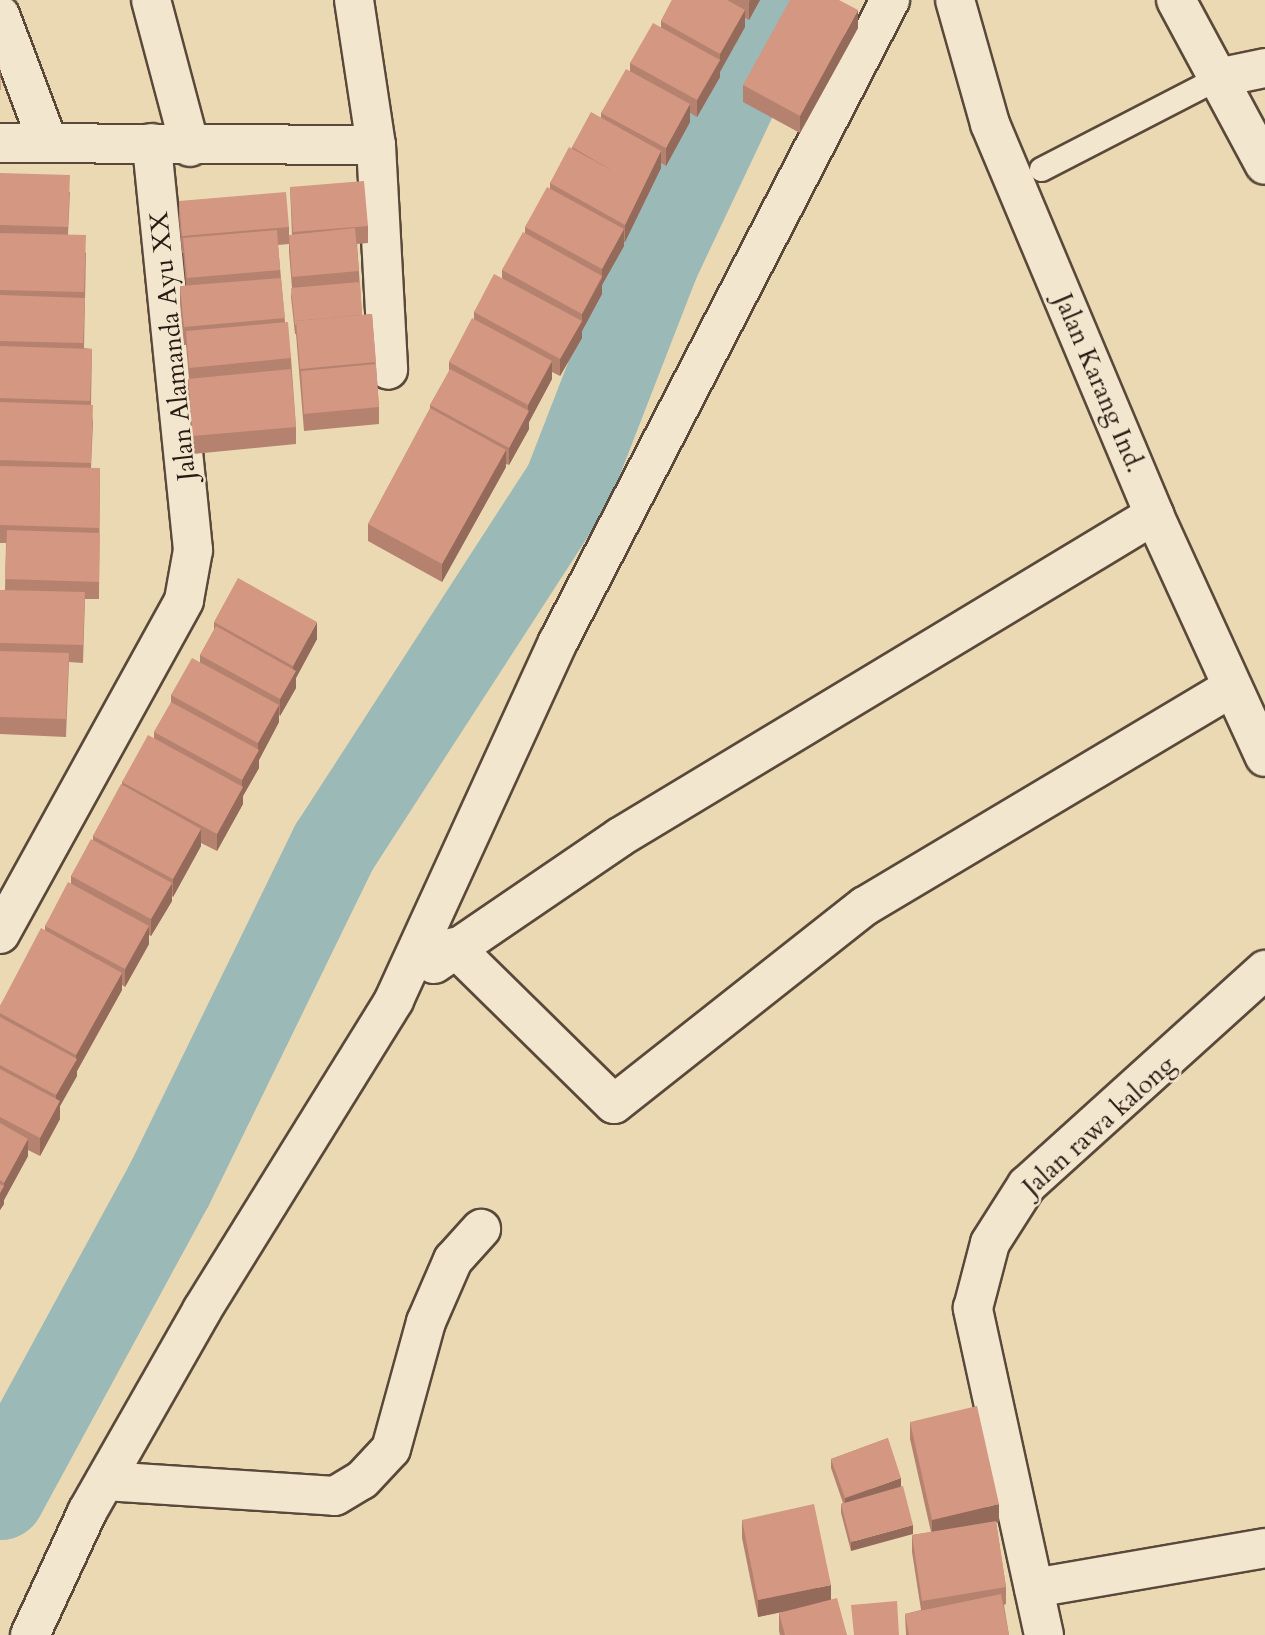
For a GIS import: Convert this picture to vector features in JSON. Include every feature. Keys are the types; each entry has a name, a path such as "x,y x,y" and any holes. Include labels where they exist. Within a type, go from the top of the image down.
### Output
{"street":[{"path":"151,0 190,147"},
{"path":"354,0 376,145 387,370"},
{"path":"30,1635 105,1481 394,1000 558,642 890,0"},
{"name":"Jalan Karang Ind.","path":"954,0 990,124 1153,515 1265,757"},
{"path":"1176,0 1265,165"},
{"path":"0,15 47,140"},
{"path":"1217,78 1265,68"},
{"path":"0,143 47,140 152,143 190,147 376,145"},
{"name":"Jalan Alamanda Ayu XX","path":"0,934 184,600 193,550 152,143"},
{"path":"394,1000 454,947 620,836 1153,515"},
{"path":"454,947 614,1104 865,906 1232,687"},
{"name":"Jalan rawa kalong","path":"1044,1635 973,1308 990,1243 1027,1185 1261,983"},
{"path":"105,1481 335,1496 362,1480 391,1449 426,1322 453,1260 481,1229"},
{"path":"1034,1588 1265,1548"}],"lane":[{"path":"1041,169 1217,78"}],"building":[{"path":"672,0 727,0 745,10 720,54 661,21"},
{"path":"790,0 839,0 858,10 800,116 743,85"},
{"path":"653,23 720,60 697,100 630,63"},
{"path":"626,69 690,104 666,148 601,113"},
{"path":"591,112 661,151 625,225 550,183 569,147 613,171 572,147"},
{"path":"0,173 70,175 68,227 0,225"},
{"path":"364,181 368,226 293,232 290,187"},
{"path":"547,187 624,229 602,269 525,227"},
{"path":"286,192 289,227 182,236 179,201"},
{"path":"355,228 359,271 292,277 289,235"},
{"path":"277,230 280,270 187,278 183,238"},
{"path":"523,232 602,276 582,314 502,270"},
{"path":"0,233 86,235 84,292 0,290"},
{"path":"494,274 582,321 560,359 474,312"},
{"path":"281,278 285,318 184,327 180,286"},
{"path":"360,282 362,315 296,321 295,325 291,288"},
{"path":"0,295 85,298 83,343 0,341"},
{"path":"372,314 376,362 300,369 296,321"},
{"path":"472,318 552,361 528,405 449,362"},
{"path":"288,322 291,358 189,368 186,331"},
{"path":"0,346 92,349 90,401 0,398"},
{"path":"376,364 379,407 304,414 301,371"},
{"path":"291,369 296,427 193,436 188,379"},
{"path":"450,369 529,411 509,448 430,405"},
{"path":"0,402 93,405 91,463 0,460"},
{"path":"430,408 506,450 442,564 368,524"},
{"path":"0,466 100,468 99,528 0,525"},
{"path":"7,530 100,533 99,582 5,579"},
{"path":"238,578 317,622 293,666 214,622"},
{"path":"0,590 85,592 83,645 0,643"},
{"path":"216,626 296,671 280,699 200,655"},
{"path":"0,651 69,653 66,719 0,717"},
{"path":"192,658 279,705 258,743 171,695"},
{"path":"171,702 259,750 242,780 154,732"},
{"path":"148,735 243,787 217,834 122,782"},
{"path":"121,784 201,829 173,879 93,836"},
{"path":"91,839 172,883 151,919 71,876"},
{"path":"68,882 149,926 125,969 45,926"},
{"path":"41,928 122,973 76,1055 0,1013 0,1006"},
{"path":"0,1017 77,1059 56,1095 0,1065"},
{"path":"0,1069 60,1101 40,1138 0,1117"},
{"path":"0,1123 28,1139 4,1183 0,1180"},
{"path":"977,1406 999,1504 932,1520 910,1422"},
{"path":"888,1438 901,1478 845,1498 831,1459"},
{"path":"903,1486 913,1525 851,1542 841,1504"},
{"path":"814,1504 831,1585 758,1600 742,1520"},
{"path":"996,1521 1006,1587 922,1601 912,1535"},
{"path":"1001,1594 1009,1635 909,1635 905,1614"},
{"path":"837,1598 847,1635 785,1635 779,1613"},
{"path":"897,1601 899,1635 854,1635 851,1605"}],"waterway":[{"path":"0,1495 169,1184 334,846 568,484 654,262 778,0"}]}
